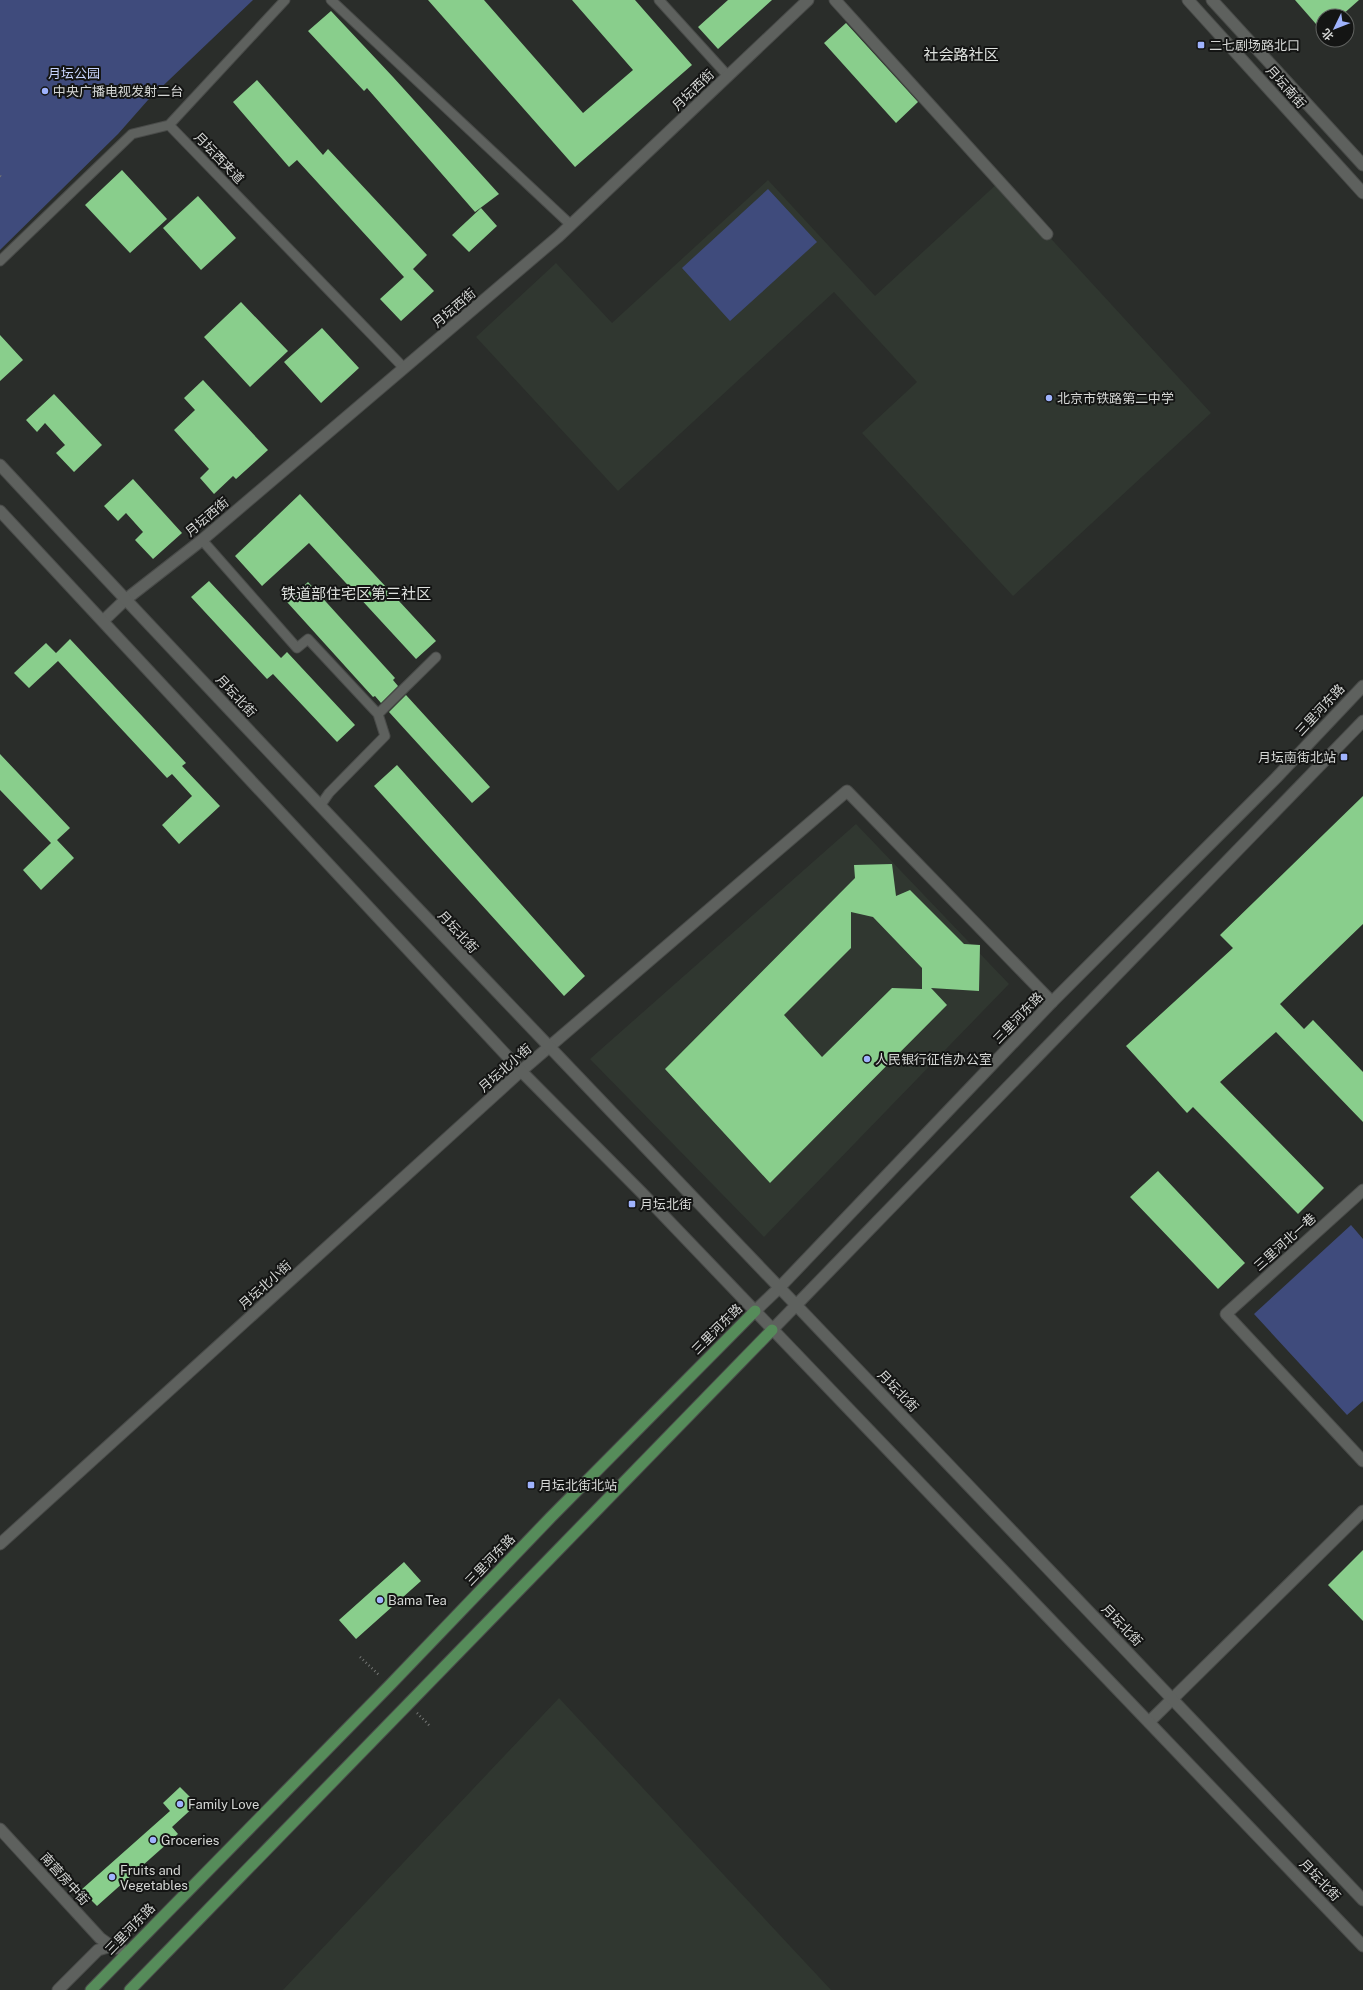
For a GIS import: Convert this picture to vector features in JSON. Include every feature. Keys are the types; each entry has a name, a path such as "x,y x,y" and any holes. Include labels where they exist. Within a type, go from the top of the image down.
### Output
{"main road":[{"name":"月坛西街","path":"103,621 125,600 202,540 571,225 808,0"},
{"path":"835,0 1047,234"},
{"name":"月坛南街","path":"1188,0 1363,193"},
{"name":"月坛南街","path":"1212,0 1363,165"},
{"name":"月坛北街","path":"0,465 125,600 549,1048 796,1304 1363,1900"},
{"name":"月坛北街","path":"0,511 521,1071 755,1311 1363,1946"},
{"name":"三里河东路","path":"91,1990 390,1685 551,1516 779,1288 1052,1002 1276,778 1363,686"},
{"path":"130,1990 796,1304 903,1197 1076,1015 1363,721"},
{"name":"月坛北小街","path":"0,1544 521,1071 847,791 1052,1002"},
{"name":"三里河北一巷","path":"1363,1190 1226,1314 1363,1461"},
{"path":"1149,1722 1363,1511"},
{"name":"南营房中街","path":"0,1829 100,1938 111,1946"},
{"path":"58,1990 98,1950 111,1946 128,1952"}],"lane":[{"path":"0,261 132,134 169,125 285,0"},
{"path":"331,0 571,225"},
{"path":"659,0 728,76"},
{"name":"月坛西夹道","path":"169,125 404,368"},
{"path":"202,540 297,648 308,639 378,714 385,736 329,793 320,806"},
{"path":"378,714 436,657"}],"shaded area":[{"name":"北京市铁路第二中学","path":"768,180 875,296 999,182 1211,413 1013,596 862,433 917,382 834,292 618,491 476,337 556,263 612,323"},
{"path":"856,824 1009,984 764,1237 590,1059"},
{"path":"559,1698 831,1990 283,1990"}],"green space":[{"name":"月坛公园","path":"0,0 253,0 148,100 118,134 0,250"},
{"path":"768,189 817,242 730,321 682,268"},
{"path":"1351,1225 1363,1239 1363,1401 1347,1415 1254,1314"}],"building":[{"path":"428,0 484,0 583,113 633,70 572,0 635,0 692,65 575,167"},
{"path":"728,0 772,0 718,49 698,27"},
{"path":"1295,0 1359,0 1350,8 1315,8 1315,23"},
{"path":"331,11 499,194 475,212 367,88 364,91 308,31"},
{"path":"846,23 918,102 896,123 824,43"},
{"path":"257,80 323,155 328,149 427,255 413,269 434,291 401,321 380,299 404,277 297,160 289,167 233,102"},
{"path":"122,170 167,219 130,253 85,205"},
{"path":"198,196 236,238 201,270 163,228"},
{"path":"481,208 497,226 469,252 452,235"},
{"path":"241,302 288,351 250,387 204,337"},
{"path":"322,328 359,368 321,403 284,362"},
{"path":"0,335 23,360 0,381"},
{"path":"203,380 268,450 236,479 233,476 214,494 200,478 209,469 174,430 195,410 184,398"},
{"path":"54,394 102,445 74,472 56,453 65,445 45,423 37,432 26,420"},
{"path":"133,479 182,533 153,559 135,540 143,532 126,513 118,521 104,506"},
{"path":"300,494 436,641 416,659 309,543 262,586 235,556"},
{"path":"209,581 281,658 287,652 355,725 337,742 273,674 267,679 191,597"},
{"path":"308,582 395,678 393,680 398,686 381,703 375,696 373,697 287,602"},
{"path":"70,639 186,763 182,766 220,806 179,844 162,825 192,796 172,774 167,778 58,661 29,688 14,673 46,643 56,653"},
{"path":"406,695 490,787 472,803 389,712"},
{"path":"0,754 70,828 57,840 74,858 41,890 23,870 51,843 0,790"},
{"path":"397,765 585,976 564,996 374,786"},
{"path":"1363,796 1363,924 1280,1004 1304,1029 1313,1020 1363,1072 1363,1122 1276,1032 1220,1082 1324,1188 1298,1214 1193,1107 1187,1113 1126,1046 1233,948 1220,935"},
{"path":"892,864 896,896 910,890 964,944 980,945 979,991 931,988 947,1005 770,1183 665,1069 855,878 854,865","holes":["851,912 873,917 922,968 922,989 892,988 822,1057 784,1015 851,948"]},
{"path":"1158,1171 1245,1263 1218,1289 1130,1197"},
{"path":"1363,1550 1363,1621 1328,1585"},
{"name":"Bama Tea","path":"404,1562 421,1581 356,1639 339,1620"},
{"path":"180,1787 197,1804 172,1827 178,1834 97,1906 81,1890 170,1811 163,1803"}],"place":[{"name":"二七剧场路北口","path":"1201,45"},
{"name":"中央广播电视发射二台","path":"45,91"},
{"name":"北京市铁路第二中学","path":"1049,398"},
{"name":"月坛南街北站","path":"1344,757"},
{"name":"人民银行征信办公室","path":"867,1059"},
{"name":"月坛北街","path":"632,1204"},
{"name":"月坛北街北站","path":"531,1485"},
{"name":"Bama Tea","path":"380,1600"},
{"name":"Family Love","path":"180,1804"},
{"name":"Groceries","path":"153,1840"},
{"name":"Fruits and Vegetables","path":"112,1877"}],"district":[{"name":"社会路社区","path":"961,54"},
{"name":"铁道部住宅区第三社区","path":"356,593"}]}
